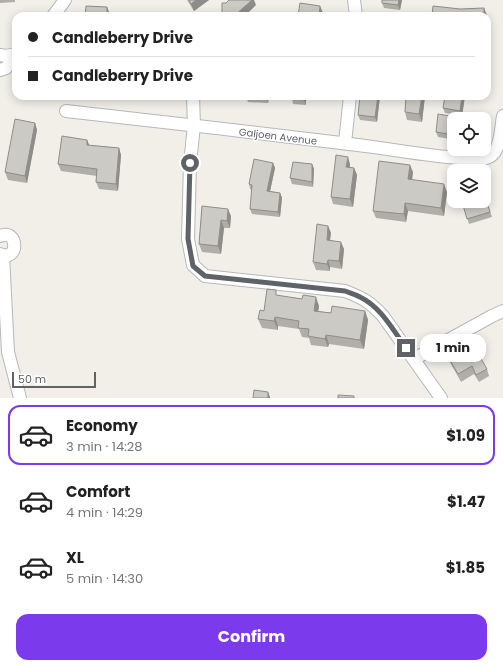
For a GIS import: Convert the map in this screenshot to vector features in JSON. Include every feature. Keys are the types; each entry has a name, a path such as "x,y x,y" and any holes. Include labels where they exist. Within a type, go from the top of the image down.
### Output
{"street":[{"path":"56,12 66,0"},
{"path":"354,0 356,12"},
{"path":"0,55 12,55"},
{"path":"0,70 6,68 12,62"},
{"path":"193,100 194,126 190,163 188,239 193,266 205,276 345,291 360,297 374,306 383,316 441,398"},
{"path":"345,143 350,100"},
{"name":"Galjoen Avenue","path":"66,111 345,143 450,158 475,159 490,157 494,153 500,138 503,116"},
{"path":"0,236 9,236 14,240 15,245 14,251 9,255 2,255 4,353 20,398"},
{"path":"414,359 503,311"}],"building":[{"path":"189,0 196,0 191,4"},
{"path":"229,0 252,0 238,12 222,12 222,3 226,3"},
{"path":"382,0 399,0 398,5 382,3"},
{"path":"300,3 320,6 319,12 299,12"},
{"path":"86,6 107,7 107,12 85,12"},
{"path":"433,6 460,9 484,8 484,12 432,12"},
{"path":"360,100 377,100 375,117 358,115"},
{"path":"406,100 421,100 419,114 405,112"},
{"path":"444,100 461,100 460,111 443,108"},
{"path":"438,114 447,116 447,134 436,132"},
{"path":"15,119 35,123 25,176 5,172"},
{"path":"62,136 87,140 87,145 119,148 116,184 96,182 97,169 58,164"},
{"path":"336,155 348,157 346,167 354,168 350,199 331,197"},
{"path":"254,159 273,163 267,191 280,193 278,212 250,209 252,185 249,184"},
{"path":"379,161 410,165 408,179 444,184 441,208 405,203 404,214 373,211"},
{"path":"293,162 312,164 312,182 290,178"},
{"path":"202,206 228,209 227,221 221,220 218,246 199,244"},
{"path":"464,208 489,208 490,212 467,219"},
{"path":"317,224 328,226 327,240 341,242 339,261 328,260 327,264 313,262"},
{"path":"267,289 276,290 276,295 302,299 303,295 316,297 314,311 331,313 332,306 365,311 360,340 326,335 325,339 308,336 309,329 298,328 299,321 275,317 274,321 258,319 260,310 264,311"},
{"path":"468,336 487,369 476,375 472,366 458,374 444,350"},
{"path":"254,390 268,392 268,398 253,398"},
{"path":"338,395 354,396 354,398 338,398"}],"route":[{"path":"190,163 188,239 193,266 205,276 345,291 360,297 374,306 406,348"}]}
